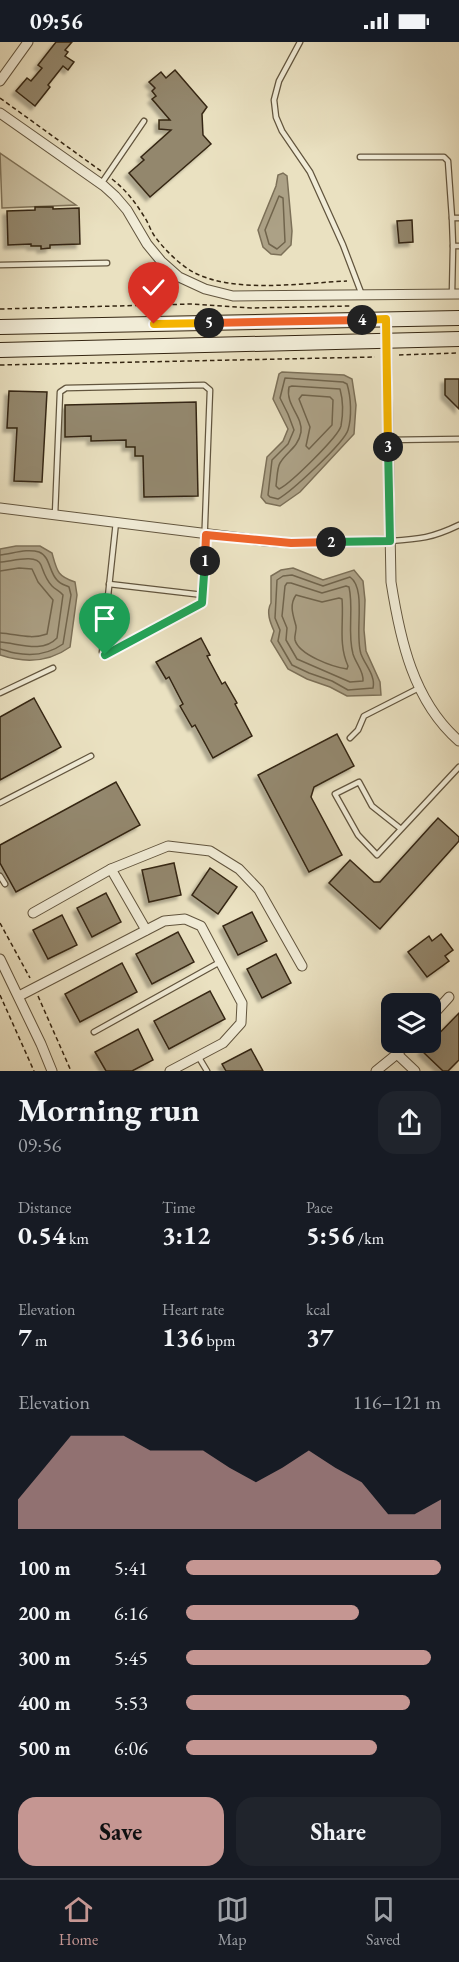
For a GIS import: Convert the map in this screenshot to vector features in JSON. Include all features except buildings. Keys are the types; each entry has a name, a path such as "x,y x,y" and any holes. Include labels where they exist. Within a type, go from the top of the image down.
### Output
{"main road":[{"path":"0,327 459,318"},
{"path":"0,350 459,339"}],"street":[{"path":"0,81 28,42"},
{"path":"0,113 115,196 161,261 179,277 205,289 232,296 456,294"},
{"path":"386,319 390,541 396,614 411,669 419,688 435,715 459,741"},
{"path":"0,508 206,535 291,543 390,541"},
{"path":"33,913 111,869 168,846 210,851 239,869 259,890 302,966"},
{"path":"111,869 146,930"},
{"path":"19,996 164,921 185,919 201,926 242,1003 241,1023 223,1043 170,1071"},
{"path":"0,959 52,1071"},
{"path":"441,1006 449,997"},
{"path":"376,1071 397,1054 415,1071"}],"lane":[{"path":"300,42 279,81 274,100 276,117 282,131 310,172 343,245 362,295"},
{"path":"101,184 144,121"},
{"path":"360,157 444,157 448,161 456,294"},
{"path":"452,218 459,218"},
{"path":"453,246 459,246"},
{"path":"0,265 107,263"},
{"path":"55,514 60,392 66,388 204,385 210,390 202,603 105,655 102,652 116,522"},
{"path":"388,440 459,440"},
{"path":"390,541 433,536 459,525"},
{"path":"109,585 203,595"},
{"path":"0,693 53,668"},
{"path":"350,738 358,730 364,716 419,688"},
{"path":"0,803 91,756"},
{"path":"401,830 372,806 359,782 335,794 358,835 377,855 401,830 459,767"},
{"path":"0,876 5,884"},
{"path":"94,1032 220,962"},
{"path":"198,1056 207,1071"}],"path":[{"path":"0,98 122,187 136,203 160,243 193,272 230,284 356,280"},
{"path":"0,309 192,304 251,308 350,306 350,302"},
{"path":"399,355 459,353"},
{"path":"0,365 375,357"},
{"path":"0,995 34,1071"}],"shaded area":[{"path":"0,153 76,205 2,208"}],"water":[{"path":"283,173 287,176 292,231 291,245 281,255 271,254 263,247 258,230 276,186 278,175"},
{"path":"282,372 344,375 352,379 356,405 354,434 300,492 280,506 266,503 261,497 267,457 283,441 288,429 273,399 279,374"},
{"path":"40,546 52,553 59,572 75,582 77,595 70,647 45,659 27,660 0,655 0,549"},
{"path":"293,568 323,580 354,570 363,581 366,651 380,682 381,695 347,696 288,669 271,641 274,631 269,610 271,576 281,570"}],"route":[{"path":"105,655 202,603 206,535 291,543 390,541 386,319 154,324"}]}
